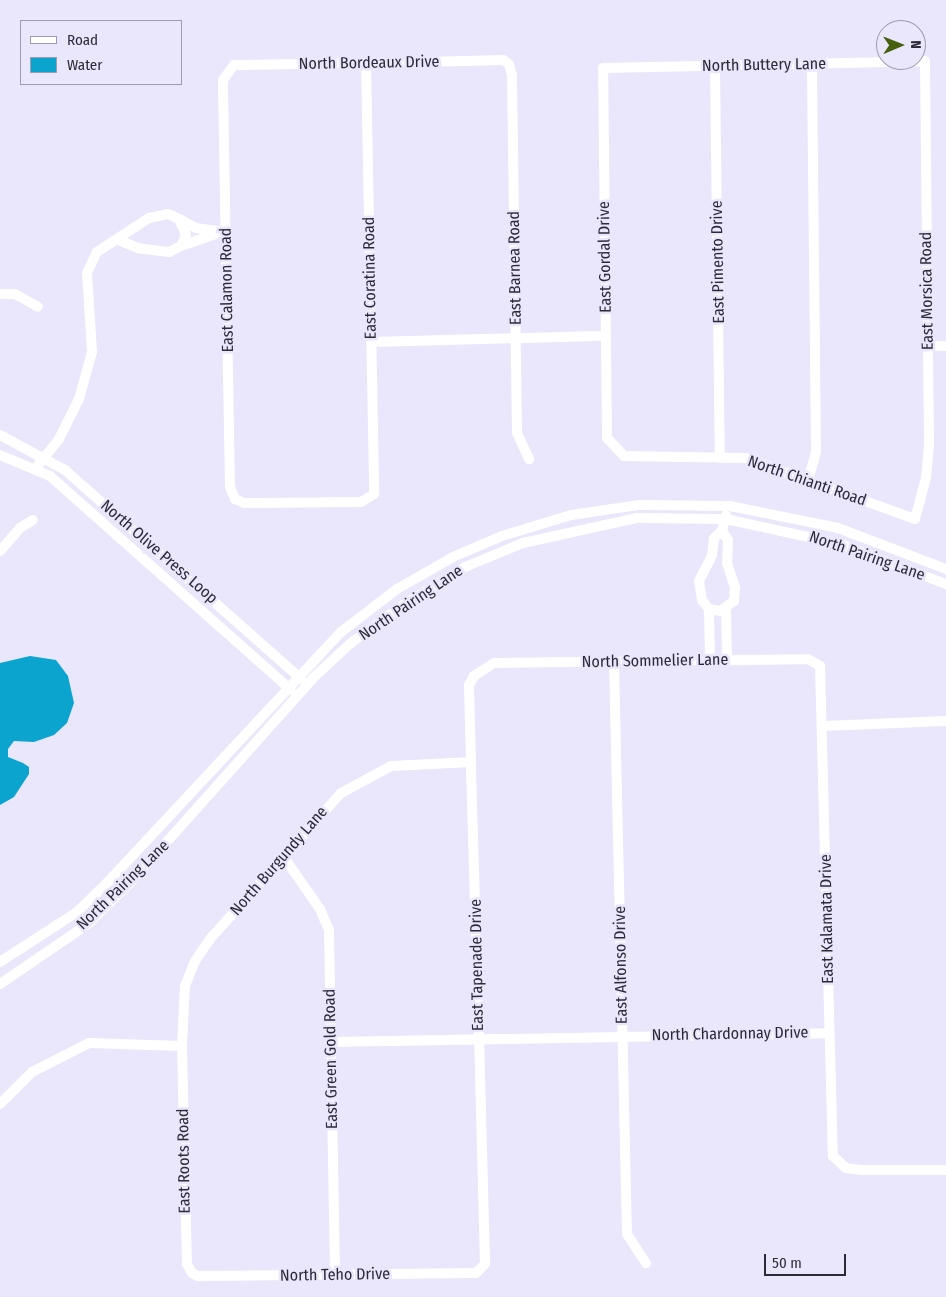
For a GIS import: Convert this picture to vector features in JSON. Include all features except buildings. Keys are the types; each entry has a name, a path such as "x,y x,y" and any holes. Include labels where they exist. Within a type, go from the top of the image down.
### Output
{"street":[{"name":"North Bordeaux Drive","path":"223,80 234,65 503,60 509,64 512,75"},
{"name":"North Buttery Lane","path":"603,68 876,62"},
{"name":"East Coratina Road","path":"366,63 374,494"},
{"path":"808,480 816,452 812,64"},
{"name":"East Pimento Drive","path":"715,66 720,458"},
{"name":"East Gordal Drive","path":"603,68 607,438 612,444"},
{"name":"East Morsica Road","path":"915,519 926,478 929,444 924,70"},
{"name":"East Barnea Road","path":"512,75 517,433 529,459"},
{"name":"East Calamon Road","path":"223,80 230,486 235,499 244,503 362,502 374,494"},
{"path":"36,469 59,439 79,399 92,352 88,273 96,252 118,240 149,218 168,214 201,230 226,232"},
{"path":"179,219 186,235 182,246"},
{"path":"118,240 138,248 169,252 226,232"},
{"path":"0,294 15,294 38,307"},
{"path":"371,342 606,336"},
{"path":"928,346 946,346"},
{"name":"North Olive Press Loop","path":"0,435 65,470 308,685"},
{"name":"North Chianti Road","path":"612,444 624,456 746,458 915,519"},
{"name":"North Olive Press Loop","path":"0,455 50,476 90,509 162,578 298,696"},
{"name":"North Pairing Lane","path":"0,962 77,912 287,687 341,632 397,589 454,557 502,536 571,515 639,505 726,506 838,528 946,569"},
{"path":"710,661 709,609 702,600 699,581 712,555 714,538 722,531 726,519 726,506"},
{"name":"North Pairing Lane","path":"0,984 88,924 130,884 308,685 351,644 403,605 465,567 523,543 637,518 726,519 840,544 946,584"},
{"path":"0,551 20,528 33,520"},
{"path":"709,609 720,611 734,601 736,587 727,563 728,540 722,531"},
{"path":"726,608 727,660"},
{"name":"North Sommelier Lane","path":"482,670 494,663 808,659 820,666 822,675"},
{"name":"East Alfonso Drive","path":"614,662 627,1234 646,1263"},
{"name":"East Tapenade Drive","path":"482,670 469,685 485,1264"},
{"name":"East Kalamata Drive","path":"822,675 831,1145 838,1162 861,1170 946,1170"},
{"path":"823,726 946,721"},
{"name":"North Burgundy Lane","path":"182,1058 186,986 195,961 210,939 327,806 358,781 391,766 412,763 471,762"},
{"name":"East Green Gold Road","path":"283,856 320,909 329,930 335,1274"},
{"name":"North Chardonnay Drive","path":"331,1042 829,1033"},
{"path":"0,1104 32,1072 89,1043 182,1046"},
{"name":"East Roots Road","path":"182,1058 187,1264"},
{"name":"North Teho Drive","path":"187,1264 198,1276 476,1272 485,1264"}],"water":[{"path":"30,656 56,660 68,676 74,703 67,723 54,735 34,742 14,741 8,749 8,757 29,767 29,774 14,797 0,805 0,663"}]}
